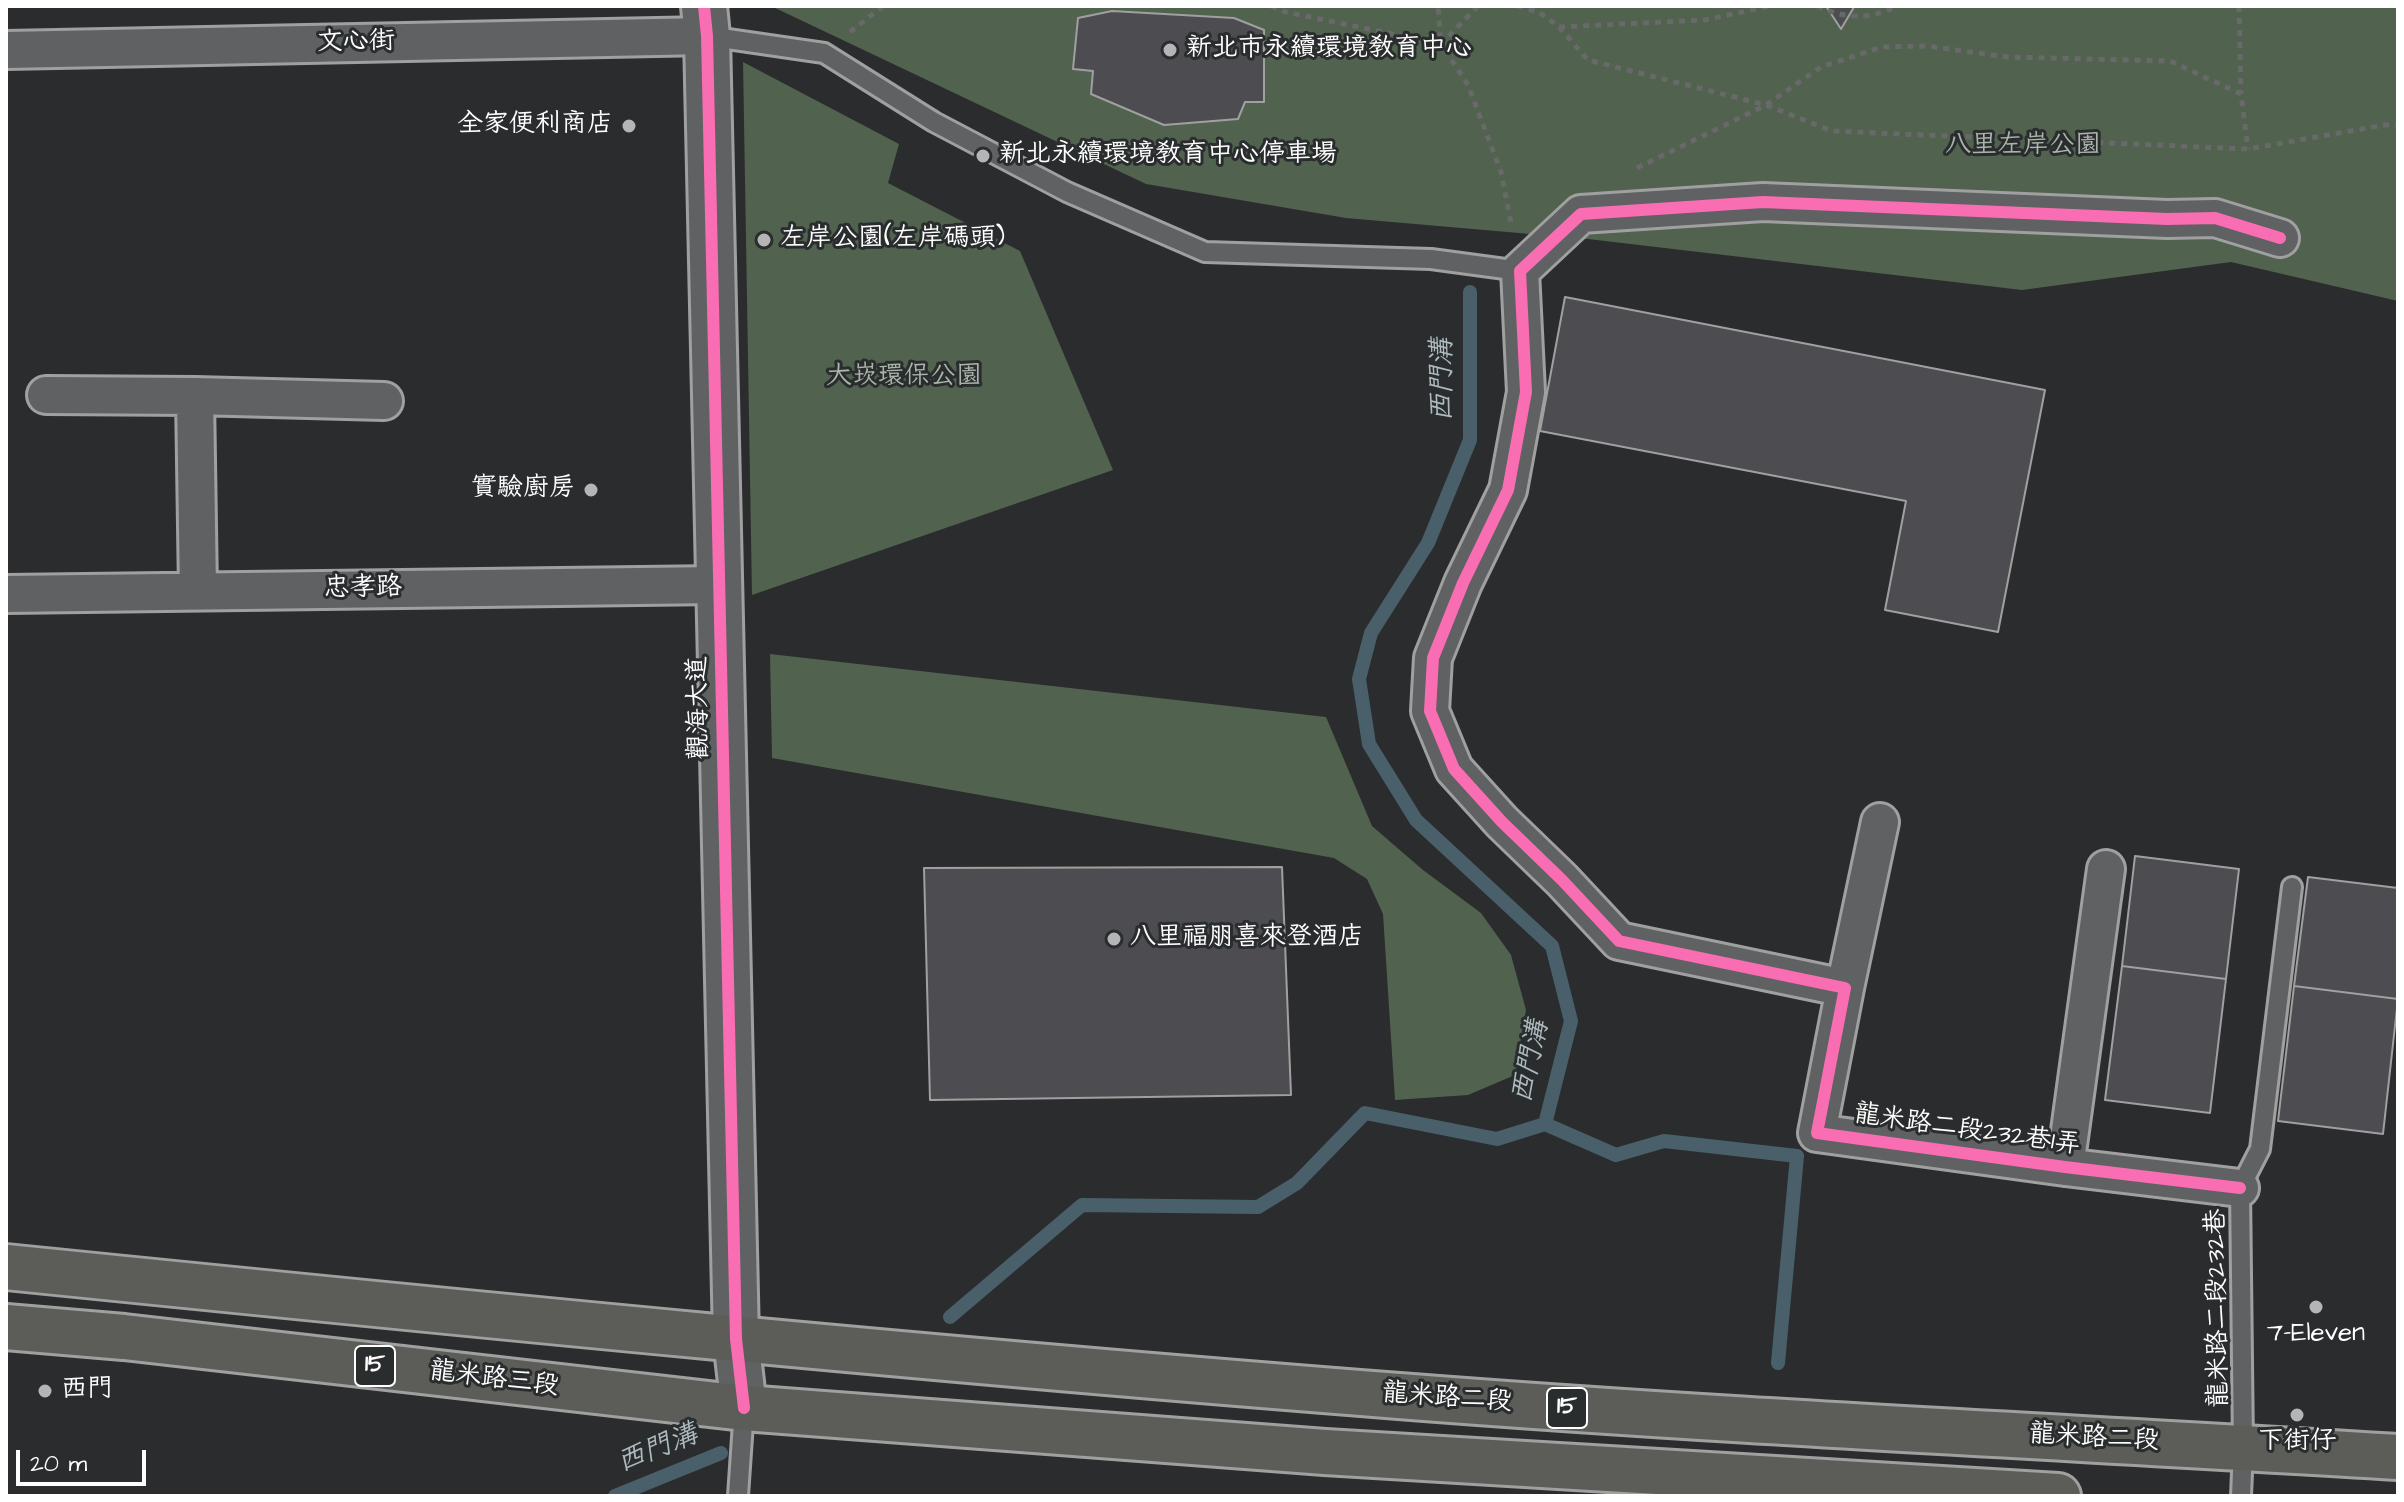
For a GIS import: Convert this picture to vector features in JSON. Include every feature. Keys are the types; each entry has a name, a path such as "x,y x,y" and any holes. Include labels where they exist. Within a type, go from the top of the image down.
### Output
{"main road":[{"name":"15","path":"6,1267 736,1339"},
{"name":"龍米路三段","path":"6,1327 124,1337 744,1408"},
{"name":"龍米路二段","path":"736,1339 1401,1396 1751,1420 2398,1457"},
{"path":"1400,1456 1401,1396"},
{"name":"15","path":"744,1408 1893,1491 2058,1496"}],"street":[{"name":"文心街","path":"6,50 705,21"},
{"name":"觀海大道","path":"705,21 736,1339 744,1408"},
{"path":"1880,822 1845,988 1619,941 1454,769 1430,711 1433,658 1463,583 1508,490 1526,392 1520,271 1581,214 1763,202 2167,219 2215,218 2280,238"},
{"path":"46,395 384,401"},
{"path":"195,396 198,591"},
{"name":"忠孝路","path":"6,594 719,585"},
{"path":"2065,1167 2106,869"},
{"name":"龍米路二段232巷1弄","path":"1845,988 1817,1133 2240,1188"}],"lane":[{"path":"705,21 824,53 934,122 1067,192 1205,252 1431,259 1520,271"},
{"name":"龍米路二段232巷","path":"2241,1496 2240,1188 2260,1149 2292,887"},
{"path":"738,1496 744,1408"}],"path":[{"path":"824,53 883,6"},
{"path":"1271,6 1286,12 1441,44"},
{"path":"1438,6 1441,44 1468,85 1501,172 1520,271"},
{"path":"1441,44 1478,6"},
{"path":"1517,6 1539,12 1559,27 1588,60 1766,105 1832,131 2248,149 2398,125"},
{"path":"1559,27 1705,20 1770,6"},
{"path":"1817,6 1838,15 1860,18 1882,14 1897,6"},
{"path":"2239,6 2241,94 2248,149"},
{"path":"1581,214 1638,167 1766,105 1821,67 1882,47 1927,46 2008,57 2170,61 2241,94"}],"green space":[{"name":"八里左岸公園","path":"771,6 2398,6 2398,301 2231,262 2022,290 1588,239 1346,218 1146,184"},
{"name":"大崁環保公園","path":"743,62 899,144 888,183 1020,251 1113,470 752,595"},
{"path":"770,654 1326,717 1372,826 1423,870 1481,913 1511,955 1526,1010 1515,1075 1468,1095 1395,1100 1383,914 1367,879 1334,858 772,758"}],"building":[{"path":"1826,6 1858,6 1854,7 1841,29"},
{"name":"新北市永續環境教育中心","path":"1112,11 1234,18 1264,30 1264,102 1245,102 1238,119 1164,125 1091,94 1093,71 1073,69 1078,18"},
{"path":"1565,297 2045,390 1998,632 1885,610 1906,501 1540,431"},
{"path":"2135,856 2239,869 2226,979 2122,966"},
{"name":"八里福朋喜來登酒店","path":"1282,867 1291,1095 930,1100 924,868"},
{"path":"2308,877 2398,888 2398,999 2294,986"},
{"path":"2122,966 2226,979 2210,1113 2105,1100"},
{"path":"2294,986 2398,999 2383,1134 2278,1121"}],"waterway":[{"name":"西門溝","path":"950,1317 1082,1205 1258,1207 1297,1183 1365,1113 1497,1139 1545,1124 1571,1021 1552,946 1416,820 1369,744 1359,679 1371,633 1428,543 1470,440 1470,292"},
{"path":"1545,1124 1616,1155 1664,1141 1797,1156 1778,1363"},
{"name":"西門溝","path":"615,1496 721,1453"}],"cycle path":[{"path":"704,6 736,1339 744,1408"},
{"path":"2240,1188 1817,1133 1845,988 1619,941 1454,769 1430,711 1433,658 1463,583 1508,490 1526,392 1520,271 1581,214 1763,202 2167,219 2215,218 2280,238"}],"place":[{"name":"新北市永續環境教育中心","path":"1170,50"},
{"name":"全家便利商店","path":"629,126"},
{"name":"新北永續環境教育中心停車場","path":"983,156"},
{"name":"左岸公園(左岸碼頭)","path":"764,240"},
{"name":"實驗廚房","path":"591,490"},
{"name":"八里福朋喜來登酒店","path":"1114,939"},
{"name":"7-Eleven","path":"2316,1307"},
{"name":"西門","path":"45,1391"},
{"name":"下街仔","path":"2297,1415"}]}
